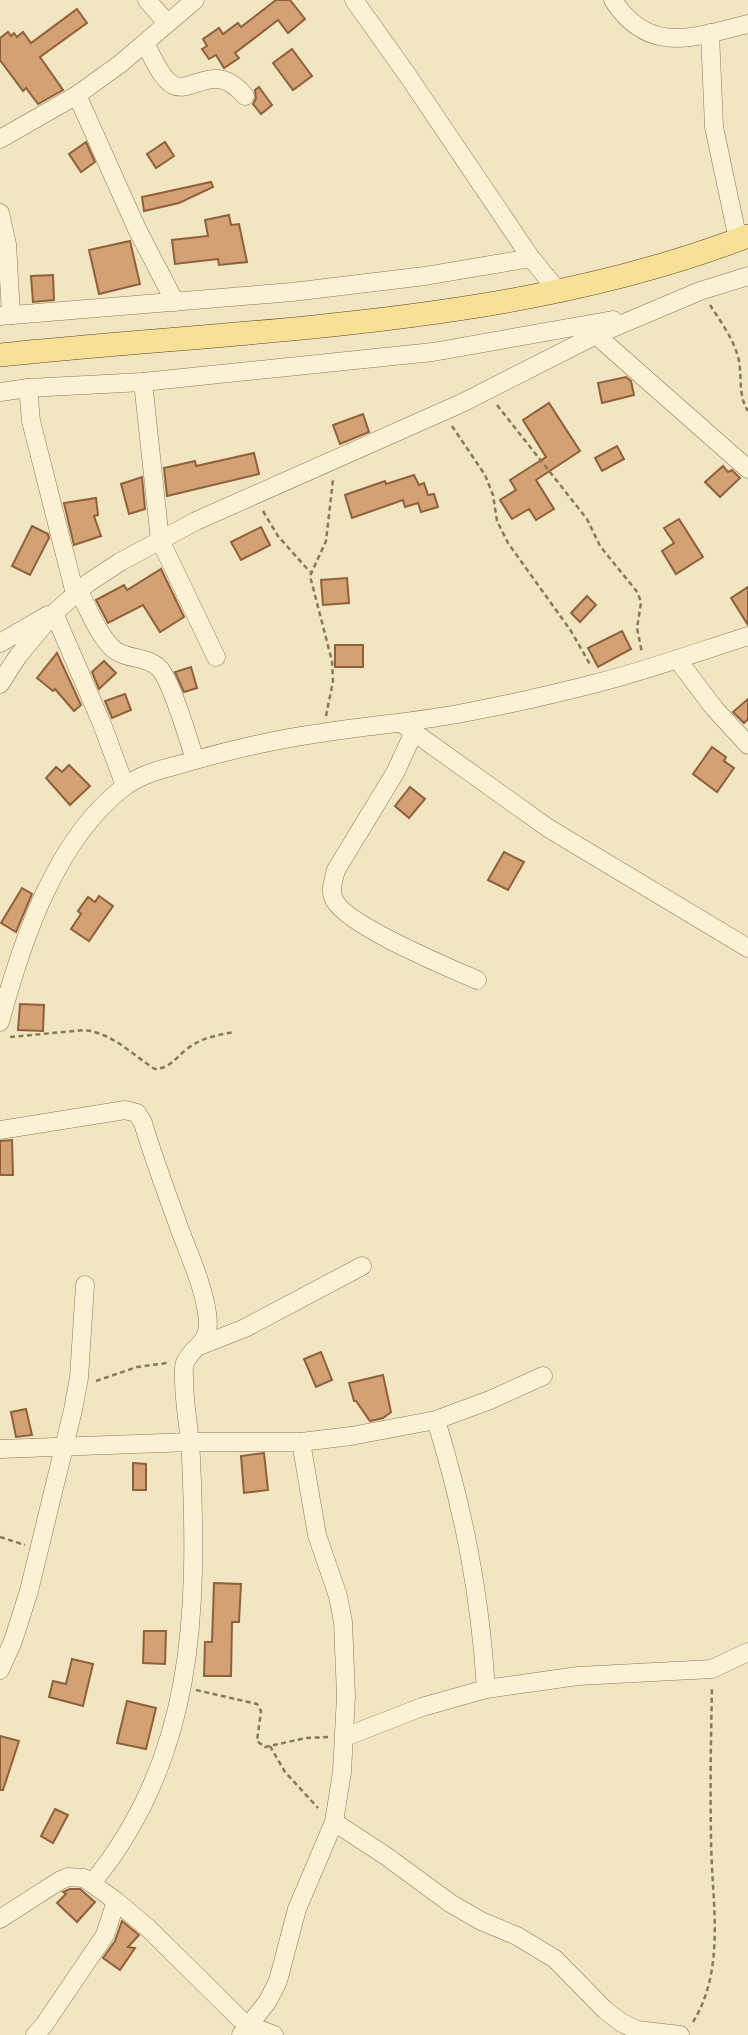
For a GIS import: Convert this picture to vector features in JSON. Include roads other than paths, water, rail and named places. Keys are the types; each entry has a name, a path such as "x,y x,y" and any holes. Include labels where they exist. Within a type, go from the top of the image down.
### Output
{"main road":[{"path":"0,355 433,313 558,291 643,271 743,238"}],"street":[{"path":"148,0 167,23"},
{"path":"0,139 77,95 145,43 195,0"},
{"path":"354,0 531,258 558,291"},
{"path":"613,0 633,25 647,34 690,37 748,24"},
{"path":"710,33 714,127 743,238"},
{"path":"145,43 173,85 179,87 215,78 238,88 245,96"},
{"path":"77,95 137,229 175,302"},
{"path":"0,213 7,244 5,316 175,302 425,276 531,258"},
{"path":"0,684 18,656 55,612 77,592 120,562 160,540 442,412 596,335 700,291 748,276"},
{"path":"0,392 143,382 433,352 643,314"},
{"path":"596,335 748,469"},
{"path":"143,382 160,540 216,657"},
{"path":"28,388 40,460 77,592 110,647 125,655 149,661 162,673 186,730 195,760"},
{"path":"0,643 55,612"},
{"path":"55,612 125,786"},
{"path":"0,1022 23,946 59,867 82,831 102,807 125,786 151,772 320,733 407,727 596,684 748,636"},
{"path":"677,659 721,718 748,745"},
{"path":"407,727 548,828 748,948"},
{"path":"407,727 395,773 336,870 332,885 333,898 342,911 385,936 477,980"},
{"path":"0,1130 125,1110 136,1113 143,1123 205,1304 208,1330 202,1345"},
{"path":"92,1884 118,1850 141,1812 177,1718 183,1687 195,1564 191,1442 184,1394 184,1364 202,1345 244,1328 362,1266"},
{"path":"0,1670 17,1631 29,1591 79,1378 85,1285"},
{"path":"0,1449 191,1442 301,1442 351,1436 436,1420 490,1400 542,1376"},
{"path":"436,1420 456,1486 471,1556 482,1626 486,1689"},
{"path":"245,2030 268,2001 278,1981 297,1909 334,1822 340,1795 345,1737 344,1622 317,1535 301,1442"},
{"path":"345,1737 413,1710 486,1689 578,1676 712,1669 748,1652"},
{"path":"334,1822 450,1903 481,1921 517,1936 555,1959 605,2010 622,2023 637,2030 685,2031"},
{"path":"0,1919 68,1877 79,1877 117,1901 148,1928 230,2010 245,2030 274,2035"},
{"path":"35,2035 105,1935 117,1901"}]}
